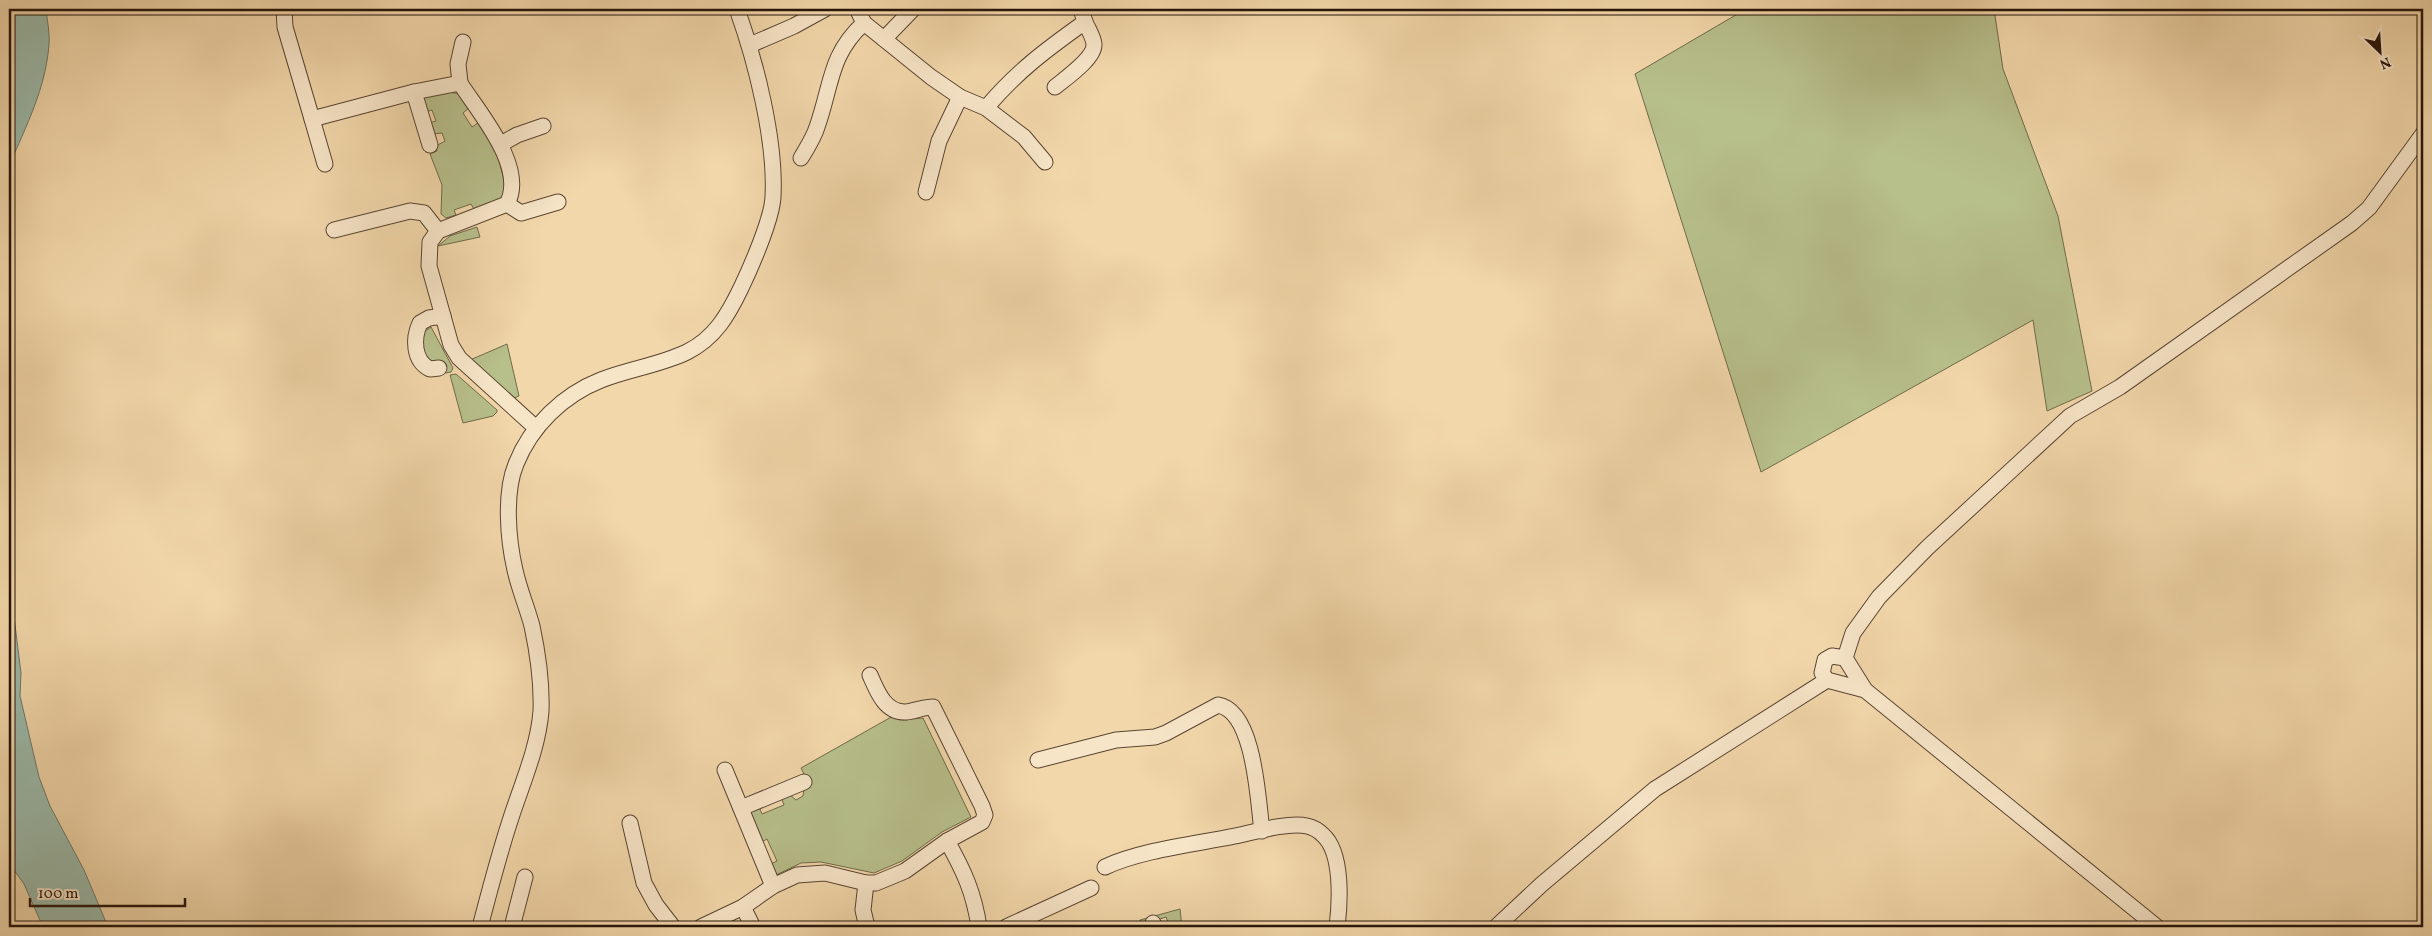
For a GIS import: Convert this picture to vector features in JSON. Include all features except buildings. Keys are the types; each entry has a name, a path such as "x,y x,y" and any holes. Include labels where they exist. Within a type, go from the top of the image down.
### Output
{"street":[{"path":"284,9 285,27 325,164"},
{"path":"480,927 539,725 540,673 532,626 514,570 508,511 515,465 536,428 550,413 582,389 602,380 676,356 701,344 727,316 759,243 773,200 772,151 750,45 737,9"},
{"path":"750,45 794,26 825,9"},
{"path":"857,9 864,22 930,77 960,97 986,108 1024,136 1045,162"},
{"path":"884,39 913,9"},
{"path":"986,108 1009,80 1083,15 1094,45 1092,51 1083,64 1055,87"},
{"path":"801,158 817,128 841,49 864,22"},
{"path":"463,42 458,64 460,83 501,144 510,166 511,196 507,204 438,231 430,242 429,266 451,345 459,358 536,428"},
{"path":"312,119 414,92 460,83"},
{"path":"414,92 430,145"},
{"path":"926,192 940,141 960,97"},
{"path":"501,144 517,135 543,126"},
{"path":"1496,927 1542,884 1655,789 1834,682 1847,678 1847,662 1853,633 1879,597 1927,548 1998,484 2038,443 2070,416 2120,386 2352,223 2368,208 2423,134"},
{"path":"507,204 521,213 558,202"},
{"path":"334,230 410,211 424,213 438,231"},
{"path":"439,368 430,369 421,363 415,340 420,324 429,318 443,316"},
{"path":"1865,690 1834,682 1822,673 1825,660 1832,656 1847,662 1865,690 2157,927"},
{"path":"701,927 743,907 773,886 797,875 824,872 866,883 876,883 905,871 946,841 982,822 985,815 982,806 933,706 908,712 895,711 881,699 870,675"},
{"path":"1038,760 1116,740 1155,737 1218,705 1224,706 1241,725 1249,743 1262,831"},
{"path":"725,770 773,886"},
{"path":"741,808 804,782"},
{"path":"630,823 644,883 656,905 673,927"},
{"path":"1105,867 1131,858 1262,831 1306,826 1325,836 1332,847 1338,869 1337,927"},
{"path":"946,841 966,875 976,905 979,927"},
{"path":"512,927 525,877"},
{"path":"866,883 863,910 867,927"},
{"path":"1006,927 1091,888"},
{"path":"743,907 753,927"}],"green space":[{"path":"1746,9 1994,9 2003,69 2058,216 2092,391 2047,411 2033,320 1761,472 1635,74"},
{"path":"449,92 460,94 469,108 463,113 472,127 478,123 496,150 507,191 500,200 475,211 471,204 454,210 456,215 446,218 441,214 442,185 430,154 437,151 436,146 445,141 442,133 433,134 428,123 436,121 432,110 425,112 423,100 426,97"},
{"path":"477,227 480,237 438,246 450,236"},
{"path":"431,327 453,368 451,372 446,373 442,363 426,363 420,335"},
{"path":"507,344 519,396 514,398 470,360"},
{"path":"456,374 497,410 493,416 463,423 450,375"},
{"path":"893,716 903,720 923,718 971,817 942,832 902,861 874,873 821,862 801,863 776,875 769,865 777,861 767,839 760,843 751,812 759,807 762,814 784,805 781,797 789,794 796,800 803,796 804,788 809,784 801,768"},
{"path":"1180,909 1182,927 1170,927 1166,917 1141,925 1140,920"}],"shaded area":[{"path":"9,9 46,9 49,40 47,60 40,91 9,166"},
{"path":"9,553 13,609 21,673 20,696 39,777 50,806 84,870 108,927 43,927 24,884 9,863"}]}
